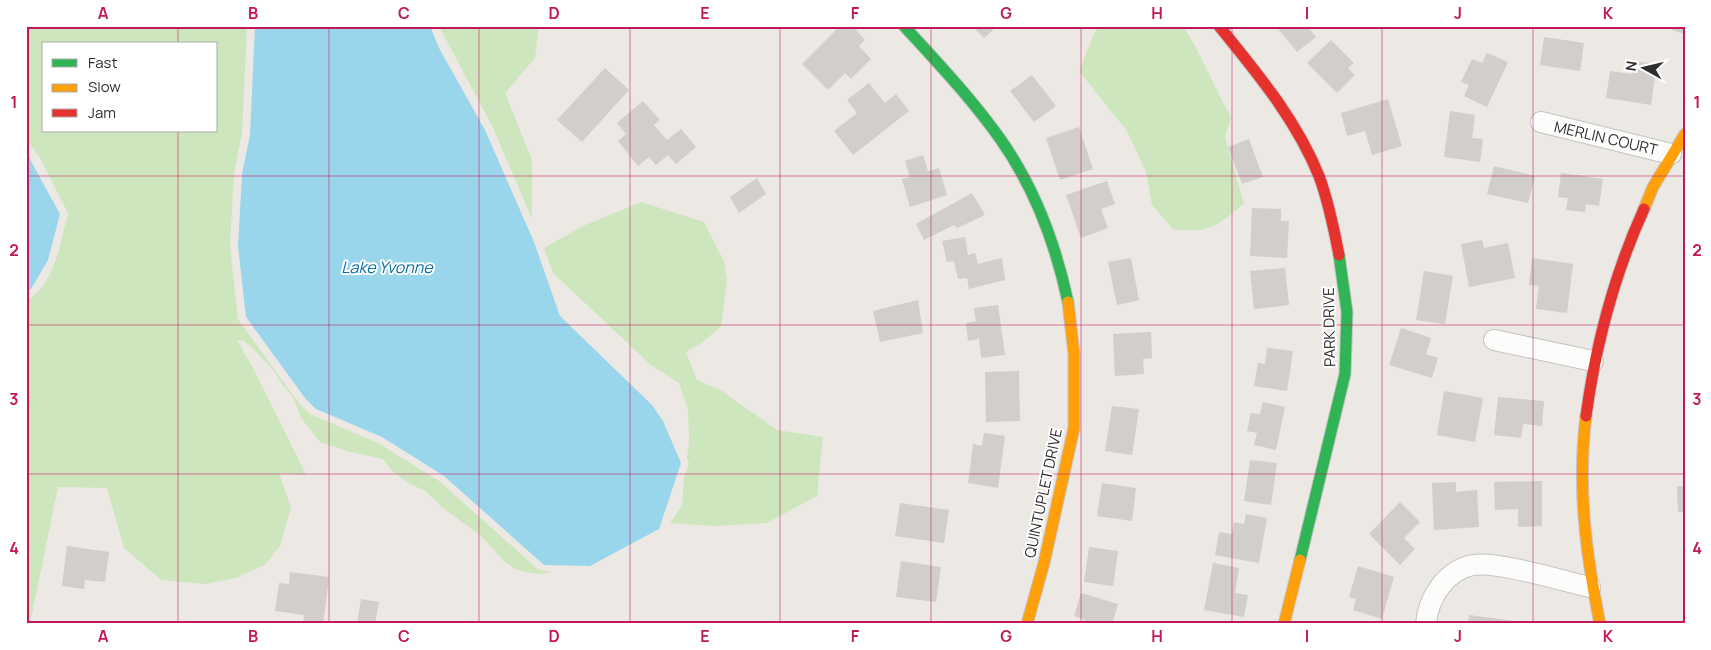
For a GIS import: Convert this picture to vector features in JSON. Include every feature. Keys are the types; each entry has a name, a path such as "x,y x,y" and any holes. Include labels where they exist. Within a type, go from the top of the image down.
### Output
{"street":[{"name":"QUINTUPLET DRIVE","path":"904,26 958,84 1002,142 1030,193 1053,249 1066,294 1073,353 1075,415 1069,456 1036,598 1027,624"},
{"name":"PARK DRIVE","path":"1219,26 1269,87 1294,126 1319,177 1339,252 1347,312 1345,374 1284,624"},
{"name":"MERLIN COURT","path":"1541,122 1671,154"},
{"path":"1600,624 1590,587 1582,507 1585,429 1593,361 1609,295 1634,229 1671,154 1685,134"},
{"path":"1494,340 1593,361"},
{"path":"1426,624 1434,595 1446,578 1472,565 1491,564 1590,587"}],"green space":[{"path":"26,26 247,26 242,134 234,173 230,246 238,319 298,402 310,414 378,443 439,481 539,570 552,572 537,574 517,570 504,561 482,537 443,508 424,490 412,485 393,472 383,459 350,452 320,442 301,418 293,397 274,371 244,341 237,340 306,475 279,473 291,508 280,546 266,564 236,578 205,584 161,580 124,548 107,488 58,487 30,624 26,624 26,302 44,285 50,274 59,250 68,213 40,158 26,138"},
{"path":"439,26 539,26 535,58 505,93 532,160 532,219 493,128"},
{"path":"1103,26 1183,26 1190,37 1231,117 1225,137 1244,203 1220,223 1204,229 1173,229 1152,205 1146,172 1127,131 1079,71 1095,31"},
{"path":"641,202 704,222 724,261 727,280 721,326 703,342 686,352 697,380 722,391 777,430 823,437 817,496 767,523 714,526 670,523 682,505 684,478 689,463 687,458 689,441 688,410 679,383 652,366 553,273 544,248 583,226"}],"water":[{"name":"Lake Yvonne","path":"255,26 430,26 439,48 485,130 534,242 560,316 652,405 663,421 681,463 659,529 590,566 544,565 444,476 382,437 316,409 305,398 246,317 238,246 242,174 250,135"},
{"path":"26,152 60,214 48,260 31,289 26,293"}],"building":[{"path":"840,26 852,26 865,40 859,46 871,59 851,79 845,73 828,90 802,64"},
{"path":"972,26 997,26 984,38"},
{"path":"1276,26 1307,26 1316,37 1297,52"},
{"path":"1674,26 1685,26 1685,34 1672,30"},
{"path":"1544,37 1584,43 1580,71 1540,65"},
{"path":"1331,40 1354,63 1348,68 1355,75 1337,93 1307,63"},
{"path":"1487,53 1508,62 1487,107 1464,96 1469,85 1461,82 1472,59 1482,63"},
{"path":"1634,61 1657,64 1651,105 1606,98 1610,71 1632,74"},
{"path":"605,68 629,90 582,142 557,120"},
{"path":"1032,75 1056,106 1034,122 1010,91"},
{"path":"869,83 885,103 896,94 909,111 853,155 834,131 857,113 847,100"},
{"path":"1388,99 1402,146 1372,155 1365,131 1347,136 1341,113"},
{"path":"643,101 660,120 654,125 667,140 681,129 696,147 676,164 668,155 656,165 649,157 638,166 618,141 626,134 617,123"},
{"path":"1450,111 1475,115 1472,138 1483,139 1480,162 1444,157"},
{"path":"1079,127 1093,169 1060,180 1046,138"},
{"path":"1249,139 1263,177 1242,184 1228,147"},
{"path":"923,155 928,171 939,168 947,195 910,207 902,179 910,177 905,161"},
{"path":"1494,166 1535,176 1528,203 1487,194"},
{"path":"1561,173 1603,179 1599,206 1586,204 1585,212 1566,210 1568,198 1558,197"},
{"path":"757,178 766,194 739,213 730,197"},
{"path":"1107,181 1115,204 1101,209 1108,228 1081,238 1066,195"},
{"path":"972,193 985,215 957,228 954,225 924,240 916,224"},
{"path":"1252,208 1281,209 1281,221 1289,221 1287,258 1250,256"},
{"path":"965,237 968,255 975,253 978,264 1002,258 1005,280 969,289 967,278 958,279 954,261 947,262 942,241"},
{"path":"1482,240 1484,248 1508,243 1515,278 1469,287 1461,244"},
{"path":"1131,258 1139,300 1117,305 1108,262"},
{"path":"1532,258 1573,264 1567,313 1536,309 1539,286 1529,285"},
{"path":"1285,268 1289,305 1254,309 1250,271"},
{"path":"1424,271 1453,276 1445,324 1416,320"},
{"path":"918,300 923,333 880,342 873,311"},
{"path":"998,305 1005,355 981,358 979,339 968,341 966,323 976,321 974,308"},
{"path":"1401,328 1431,338 1426,354 1438,358 1432,378 1389,365"},
{"path":"1151,332 1152,358 1143,359 1144,374 1115,376 1113,334"},
{"path":"1267,348 1293,351 1287,391 1254,386 1258,363 1265,364"},
{"path":"1019,371 1020,421 986,422 985,372"},
{"path":"1444,391 1483,398 1475,442 1437,435"},
{"path":"1498,397 1544,401 1542,426 1523,424 1521,438 1494,435"},
{"path":"1263,402 1285,407 1276,450 1254,445 1257,433 1247,431 1251,413 1260,414"},
{"path":"1112,406 1139,409 1132,455 1105,451"},
{"path":"984,433 1005,436 998,488 968,483 973,444 982,446"},
{"path":"1250,460 1277,463 1271,505 1244,501"},
{"path":"1542,481 1542,526 1518,527 1518,509 1495,510 1494,482"},
{"path":"1456,482 1456,492 1477,490 1479,527 1434,530 1432,483"},
{"path":"1102,483 1136,488 1132,521 1097,516"},
{"path":"1677,486 1685,486 1685,512 1678,512"},
{"path":"1400,502 1420,522 1404,538 1415,549 1400,565 1369,534"},
{"path":"900,503 949,510 944,543 895,536"},
{"path":"1246,514 1267,518 1259,563 1215,555 1219,532 1232,534 1234,522 1244,524"},
{"path":"67,546 109,552 105,582 85,580 84,589 62,586"},
{"path":"1089,547 1118,551 1113,586 1084,582"},
{"path":"901,561 941,567 936,602 896,597"},
{"path":"1213,563 1239,568 1235,593 1248,595 1244,617 1204,610"},
{"path":"1358,566 1394,577 1382,619 1353,610 1356,599 1349,597"},
{"path":"290,572 329,577 323,624 303,624 304,615 275,611 279,583 289,584"},
{"path":"1081,593 1118,604 1112,624 1084,624 1085,620 1074,616"},
{"path":"361,599 379,602 375,624 357,623"},
{"path":"1469,615 1515,621 1515,624 1468,624"}],"traffic: fast":[{"path":"904,26 967,96 1013,158 1034,197 1057,260 1068,302"},
{"path":"1300,560 1345,374 1347,312 1339,255"}],"traffic: slow":[{"path":"1644,209 1653,187 1685,134"},
{"path":"1027,624 1044,563 1074,428 1074,354 1068,302"},
{"path":"1586,416 1582,469 1584,520 1600,624"},
{"path":"1284,624 1300,560"}],"traffic: jam":[{"path":"1219,26 1275,97 1310,155 1325,195 1339,255"},
{"path":"1586,416 1595,362 1615,284 1644,209"}]}
